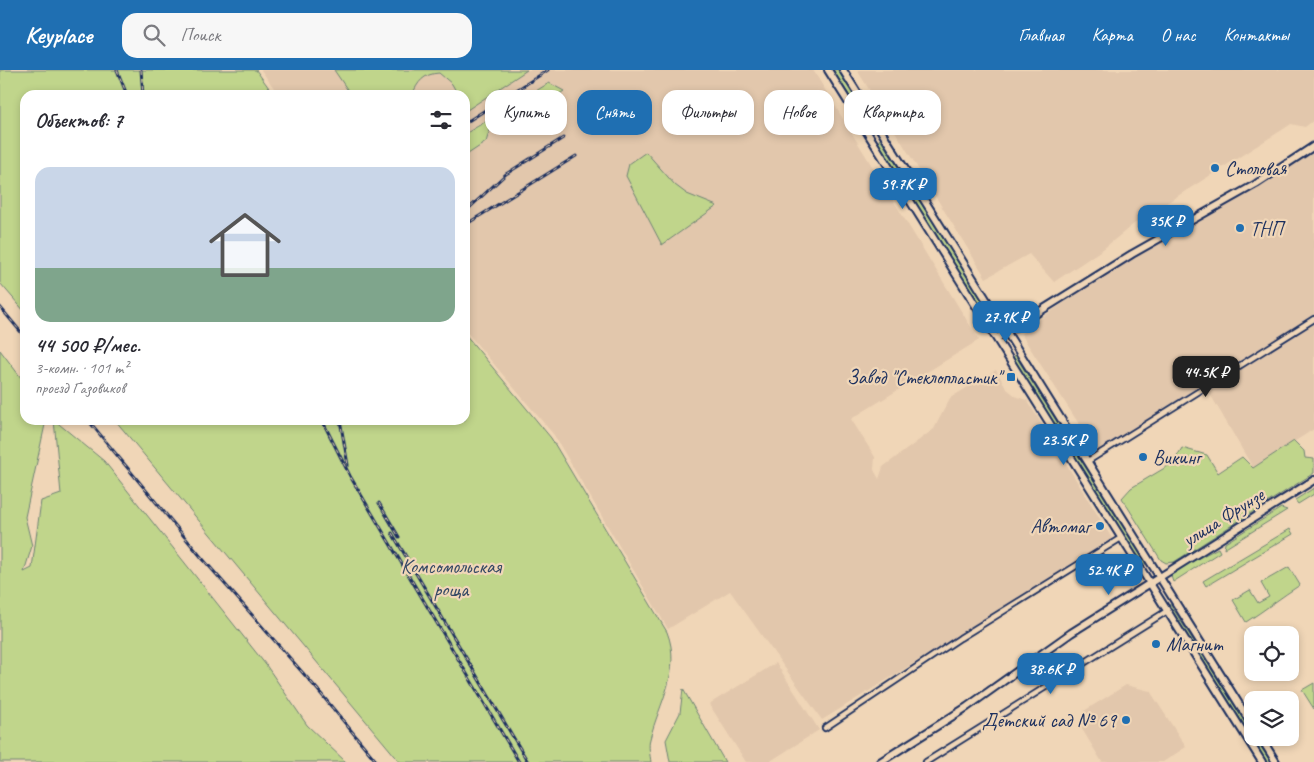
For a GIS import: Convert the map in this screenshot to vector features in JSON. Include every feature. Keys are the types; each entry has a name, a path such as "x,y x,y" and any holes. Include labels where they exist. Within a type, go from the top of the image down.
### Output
{"street":[{"path":"828,70 1262,762"},
{"path":"843,70 1244,712"},
{"path":"997,338 1132,254 1256,184 1314,146"},
{"path":"1088,461 1314,319"},
{"path":"1010,358 1012,351 1020,352"},
{"name":"улица Фрунзе","path":"880,762 967,707 1071,633 1149,582 1314,480"},
{"path":"825,728 960,638 1121,538"},
{"path":"926,762 1167,611"},
{"path":"1266,746 1276,762"}],"shaded area":[{"path":"261,70 813,70 825,90 764,90 764,135 834,135 834,104 844,120 844,135 853,135 979,340 851,419 875,457 874,470 879,479 883,467 934,429 950,398 996,370 1007,389 1017,397 1027,400 1113,540 822,720 730,591 668,629 554,435 470,336 470,90 275,90"},
{"path":"857,70 1314,70 1314,120 1305,127 1291,124 1135,223 1103,249 1054,282 1029,254 986,278 897,135 941,135 941,90 869,90"},
{"path":"1314,149 1314,429 1253,468 1206,387 1097,452 1021,334 1031,325 1101,278"},
{"path":"776,663 819,730 769,762 746,762 709,704"},
{"name":"Детский сад № 69","path":"1126,685 1150,691 1186,747 1163,762 1102,762 1082,729 1084,711"}],"green space":[{"path":"0,70 256,70 270,90 20,90 20,306 0,283"},
{"path":"334,70 527,70 497,90 485,90 485,98 470,108 470,90 455,90 452,84 439,73 425,77 414,90 348,90"},
{"path":"833,70 838,70 851,90 846,90"},
{"path":"549,83 562,90 537,90"},
{"path":"485,122 485,135 488,135 486,142 470,153 470,131"},
{"path":"880,139 995,319 999,326 996,330 938,245 878,142"},
{"path":"646,152 675,185 687,194 717,206 662,245 626,176 629,164"},
{"name":"Комсомольская роща","path":"470,340 551,438 667,632 671,646 671,673 650,739 651,762 400,762 119,425 470,425"},
{"path":"0,350 20,376 20,425 45,425 25,517 32,546 24,572 32,568 41,501 61,494 54,425 60,425 104,461 266,665 307,725 346,762 0,762"},
{"path":"1015,355 1146,564 1142,564 1030,386 1013,358"},
{"path":"1294,441 1304,451 1305,458 1314,459 1314,473 1174,562 1166,563 1161,560 1122,498 1131,488 1173,463 1182,448 1207,455 1218,473 1242,457 1253,468"},
{"path":"1314,488 1314,494 1298,504 1295,500"},
{"path":"1281,508 1287,510 1224,549 1225,543"},
{"path":"1290,529 1293,534 1206,586 1203,581"},
{"path":"1218,548 1220,552 1173,582 1170,573"},
{"path":"1289,567 1300,585 1246,622 1233,600 1250,590 1258,603 1269,597 1261,583"},
{"path":"1170,604 1244,720 1244,729 1168,608"},
{"path":"1314,683 1314,709 1302,690"},
{"path":"683,689 725,762 670,762 666,740 680,713"},
{"path":"1255,746 1260,746 1271,762 1265,762"}],"railway":[{"path":"117,70 125,90"},
{"path":"141,70 143,90"},
{"path":"470,120 548,70"},
{"path":"470,207 506,174 563,138"},
{"path":"470,222 576,156"},
{"path":"0,307 20,331"},
{"path":"92,425 202,558 317,689 377,762"},
{"path":"324,425 350,476 519,762"},
{"path":"341,425 348,465"},
{"path":"379,503 399,537"},
{"path":"392,533 528,762"}],"place":[{"name":"Столовая","path":"1215,168"},
{"name":"ТНП","path":"1240,228"},
{"name":"Завод \"Стеклопластик\"","path":"1011,377"},
{"name":"Викинг","path":"1143,457"},
{"name":"Автомаг","path":"1100,526"},
{"name":"Магнит","path":"1156,644"},
{"name":"Детский сад № 69","path":"1126,720"}]}
